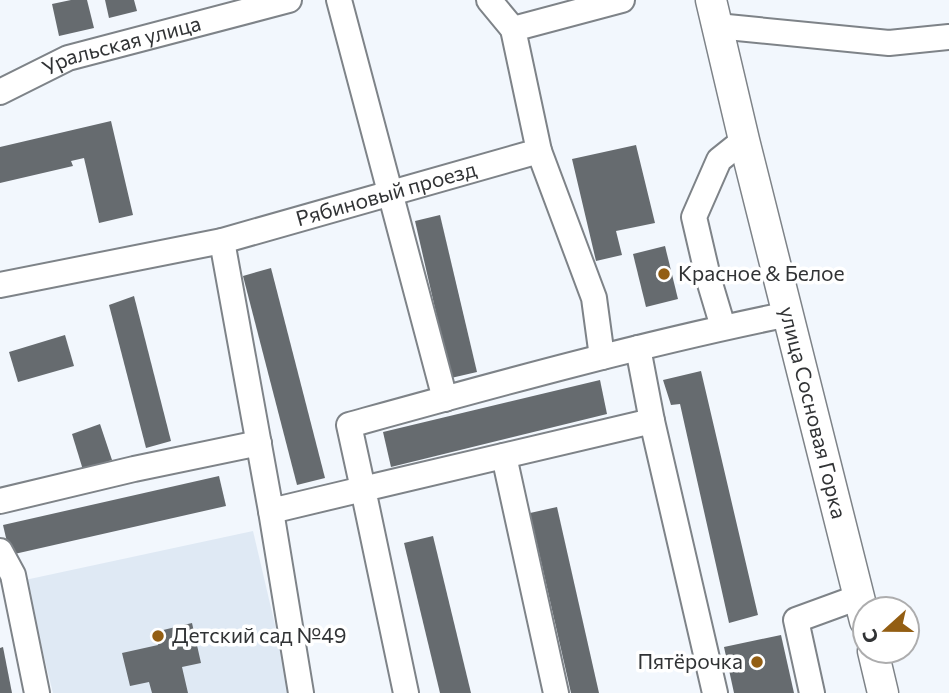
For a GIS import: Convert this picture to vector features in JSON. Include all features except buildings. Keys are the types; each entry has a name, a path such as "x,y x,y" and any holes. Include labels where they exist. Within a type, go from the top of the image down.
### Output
{"main road":[{"name":"улица Сосновая Горка","path":"714,13 859,595"},
{"path":"876,665 883,693"}],"street":[{"name":"Уральская улица","path":"0,92 68,58 289,0"},
{"path":"339,0 445,399"},
{"path":"489,0 513,29 539,151 594,298 602,357"},
{"path":"513,29 619,0"},
{"path":"714,13 889,43 949,37"},
{"path":"723,327 694,217 719,160 744,140"},
{"name":"Рябиновый проезд","path":"0,285 222,241 539,151"},
{"path":"222,241 302,693"},
{"path":"406,693 349,425 602,357 723,327 789,314"},
{"path":"638,348 652,421 715,693"},
{"path":"271,511 652,421"},
{"path":"0,501 259,443"},
{"path":"504,456 556,693"},
{"path":"0,551 13,575 37,693"},
{"path":"811,693 796,620 851,611"}],"shaded area":[{"name":"Детский сад №49","path":"253,531 291,693 53,693 25,580"}],"place":[{"name":"Красное & Белое","path":"664,274"},
{"name":"Детский сад №49","path":"158,636"},
{"name":"Пятёрочка","path":"757,662"}]}
